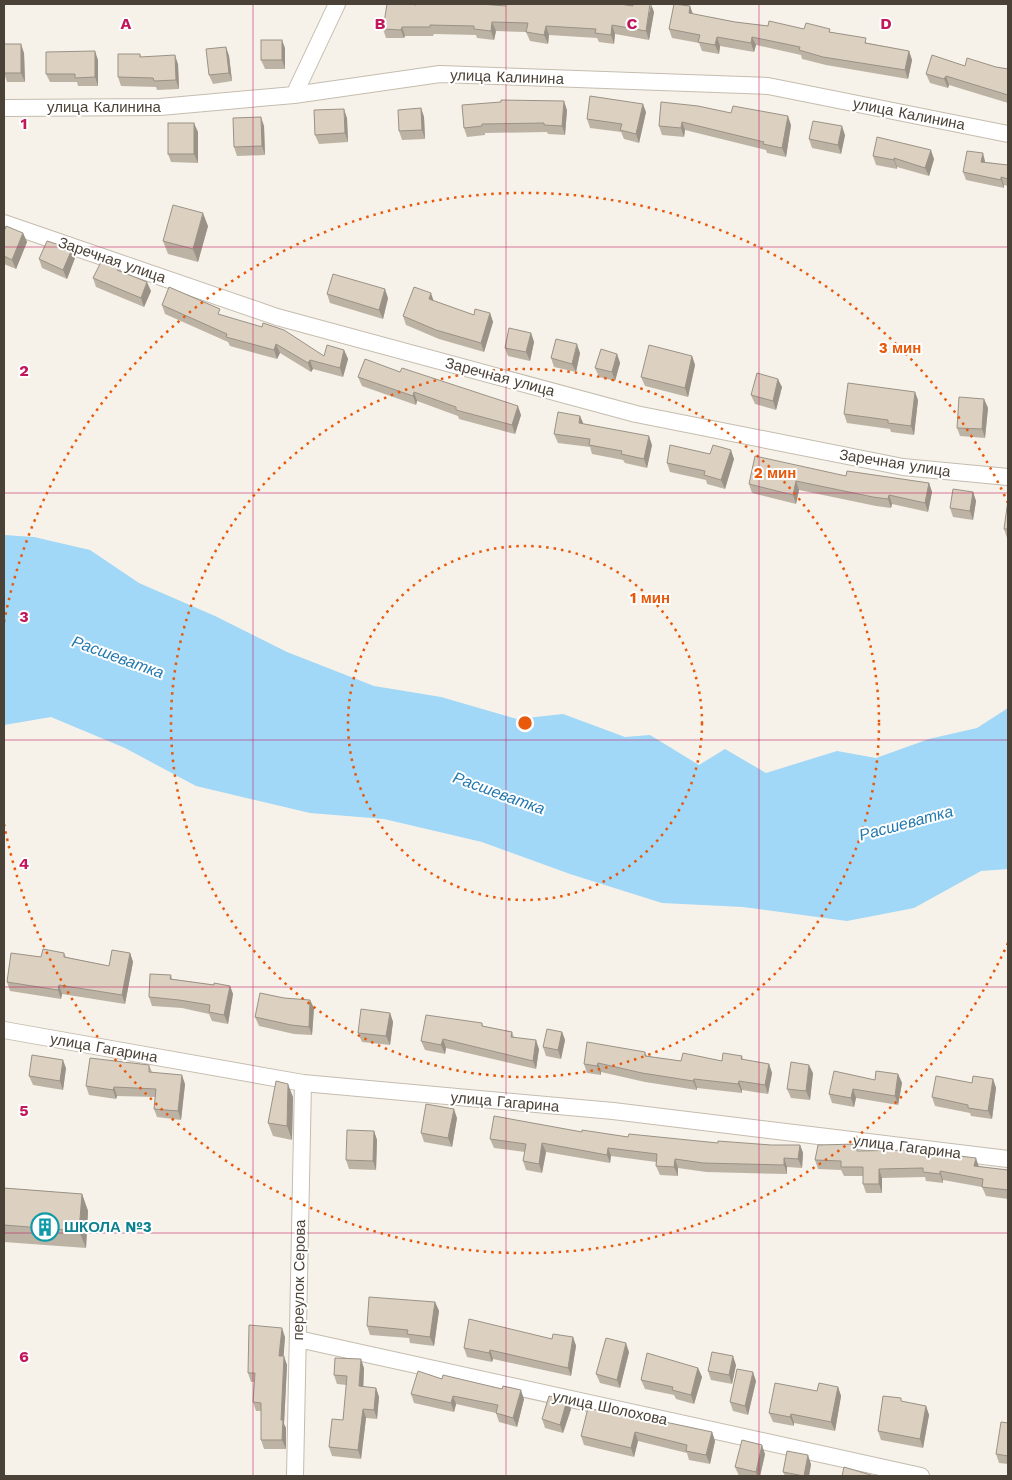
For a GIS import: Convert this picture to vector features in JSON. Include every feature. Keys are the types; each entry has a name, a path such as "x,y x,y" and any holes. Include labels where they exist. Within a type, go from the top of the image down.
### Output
{"street":[{"path":"294,94 337,4"},
{"name":"улица Калинина","path":"4,108 160,107 294,94 440,74 768,86 1008,134"},
{"name":"Заречная улица","path":"4,223 277,316 636,414 902,467 1008,477"},
{"name":"улица Гагарина","path":"4,1030 303,1083 613,1111 1008,1159"},
{"name":"переулок Серова","path":"295,1476 303,1083"},
{"name":"улица Шолохова","path":"298,1340 921,1476"}],"water":[{"name":"Расшеватка","path":"4,535 34,537 90,550 139,583 215,616 287,652 374,686 441,697 517,719 563,714 625,737 650,735 699,765 725,749 766,773 837,751 876,758 929,739 977,728 1008,708 1008,869 981,871 914,908 847,921 743,907 662,903 570,874 482,842 384,819 310,813 196,786 125,748 51,717 4,725"}],"building":[{"path":"387,4 481,4 506,6 506,4 620,4 633,6 633,4 650,4 646,31 612,25 611,35 595,33 596,29 546,26 544,35 526,32 528,23 492,22 491,31 474,29 474,26 430,25 430,27 402,27 401,30 383,29"},
{"path":"674,4 690,6 689,13 735,22 768,26 769,21 804,29 806,23 830,29 829,32 866,38 865,43 909,51 905,70 823,57 799,50 800,47 752,37 751,43 717,37 715,45 698,42 700,35 669,29"},
{"path":"261,40 282,40 282,60 261,60"},
{"path":"4,44 21,44 21,73 4,73"},
{"path":"226,47 229,73 209,75 206,49"},
{"path":"95,51 95,77 75,78 75,74 46,74 46,52"},
{"path":"118,54 140,54 140,57 175,55 176,80 154,81 153,78 118,77"},
{"path":"932,55 965,66 967,58 1008,69 1008,95 946,76 944,79 926,74"},
{"path":"590,96 643,104 636,134 620,130 622,124 587,119"},
{"path":"501,100 564,101 562,126 544,125 544,123 482,124 482,126 464,128 462,105 501,102"},
{"path":"661,102 698,106 731,113 733,106 788,116 782,148 682,122 681,128 659,126"},
{"path":"421,108 422,130 399,131 398,110"},
{"path":"344,109 345,133 315,135 314,110"},
{"path":"261,117 262,146 234,147 233,118"},
{"path":"813,121 842,126 838,145 809,139"},
{"path":"168,123 194,123 194,154 168,154"},
{"path":"877,137 931,150 925,168 894,158 894,160 873,156"},
{"path":"967,151 983,153 981,162 1008,165 1008,179 1001,177 1001,180 963,172"},
{"path":"173,205 203,213 193,249 163,241"},
{"path":"6,226 23,233 12,260 4,256 4,232"},
{"path":"47,241 72,249 63,270 39,259"},
{"path":"102,260 119,266 117,270 147,282 141,298 93,278"},
{"path":"333,274 385,289 379,310 327,294"},
{"path":"169,287 220,309 218,314 262,327 263,323 284,330 324,356 327,345 344,350 340,368 310,360 308,363 276,344 274,350 226,337 227,334 162,305"},
{"path":"414,287 431,293 429,299 474,315 475,309 490,313 481,343 436,330 403,316"},
{"path":"509,328 531,333 526,352 505,348"},
{"path":"556,339 577,344 572,364 551,358"},
{"path":"649,345 692,356 685,388 641,377"},
{"path":"601,349 617,354 612,372 595,368"},
{"path":"365,359 400,372 402,368 518,406 512,425 456,410 456,407 414,392 413,396 358,377"},
{"path":"757,373 778,379 773,401 751,395"},
{"path":"848,383 915,392 911,426 888,423 888,420 844,414"},
{"path":"959,397 984,399 982,429 957,428"},
{"path":"558,412 580,416 579,423 649,436 644,459 621,454 622,451 589,445 590,439 554,434"},
{"path":"670,445 710,454 713,445 731,450 721,480 704,475 705,471 667,463"},
{"path":"755,456 846,476 847,471 929,483 925,503 889,495 888,499 873,497 796,481 793,495 749,484"},
{"path":"953,489 973,492 970,511 950,508"},
{"path":"1008,500 1008,529 1004,529"},
{"path":"43,949 64,953 64,957 109,966 112,950 130,953 122,995 59,985 58,990 7,982 11,953 41,957"},
{"path":"150,974 171,975 170,979 230,986 224,1015 209,1012 210,1005 149,997"},
{"path":"260,993 284,998 310,1000 309,1027 255,1017"},
{"path":"361,1009 390,1013 386,1036 358,1033"},
{"path":"426,1015 482,1023 482,1026 512,1032 511,1037 536,1040 533,1061 443,1039 441,1045 421,1041"},
{"path":"547,1029 562,1032 558,1050 543,1047"},
{"path":"587,1042 645,1052 645,1056 681,1061 683,1053 722,1061 723,1053 742,1056 741,1059 769,1064 765,1085 739,1081 738,1084 694,1079 693,1081 642,1073 598,1063 597,1066 584,1064"},
{"path":"32,1055 63,1060 60,1081 29,1076"},
{"path":"90,1058 149,1065 149,1072 182,1075 178,1111 154,1109 156,1089 114,1087 113,1090 86,1086"},
{"path":"791,1062 809,1065 806,1091 787,1089"},
{"path":"834,1071 875,1080 876,1071 898,1074 895,1096 853,1089 851,1098 829,1094"},
{"path":"936,1076 972,1083 973,1076 993,1079 988,1111 968,1108 968,1105 932,1097"},
{"path":"276,1081 288,1084 287,1126 268,1123"},
{"path":"426,1104 454,1109 448,1138 421,1133"},
{"path":"494,1116 582,1132 582,1130 628,1137 629,1134 718,1143 718,1141 800,1145 798,1159 784,1158 784,1165 703,1163 675,1159 674,1167 656,1166 657,1154 608,1148 607,1155 542,1143 539,1164 523,1161 526,1144 490,1139"},
{"path":"347,1130 374,1131 373,1161 346,1160"},
{"path":"857,1144 857,1151 911,1150 976,1158 974,1166 1008,1170 1008,1190 982,1187 983,1179 940,1171 940,1174 923,1172 923,1168 879,1169 879,1184 863,1184 863,1167 841,1167 841,1161 815,1160 818,1145"},
{"path":"4,1188 82,1194 79,1231 4,1225"},
{"path":"369,1297 435,1302 430,1337 407,1334 408,1330 367,1326"},
{"path":"469,1319 552,1339 553,1334 573,1337 568,1368 490,1350 489,1353 464,1348"},
{"path":"249,1325 282,1328 279,1356 284,1356 282,1440 261,1440 261,1403 253,1402 255,1373 248,1373"},
{"path":"606,1338 626,1343 617,1380 596,1374"},
{"path":"712,1352 733,1356 729,1375 708,1371"},
{"path":"647,1353 698,1368 691,1395 672,1390 673,1387 641,1380"},
{"path":"335,1358 361,1359 359,1386 376,1388 374,1410 363,1409 358,1450 329,1447 332,1419 343,1420 347,1376 334,1375"},
{"path":"737,1369 753,1372 745,1406 730,1402"},
{"path":"418,1371 442,1379 443,1375 502,1389 503,1386 521,1390 513,1418 496,1413 498,1405 453,1396 451,1403 411,1394"},
{"path":"775,1383 817,1391 819,1383 838,1387 831,1422 791,1414 790,1417 769,1413"},
{"path":"549,1396 567,1400 560,1425 542,1419"},
{"path":"883,1396 901,1398 901,1401 926,1406 920,1439 878,1431"},
{"path":"588,1408 622,1416 623,1413 712,1432 706,1455 686,1451 687,1445 635,1432 631,1448 581,1436"},
{"path":"1001,1422 1008,1423 1008,1456 996,1454"},
{"path":"742,1440 762,1445 756,1472 735,1467"},
{"path":"787,1451 808,1455 804,1476 783,1472"},
{"path":"844,1467 874,1476 842,1476"}],"place":[{"name":"ШКОЛА №3","path":"45,1227"}]}
